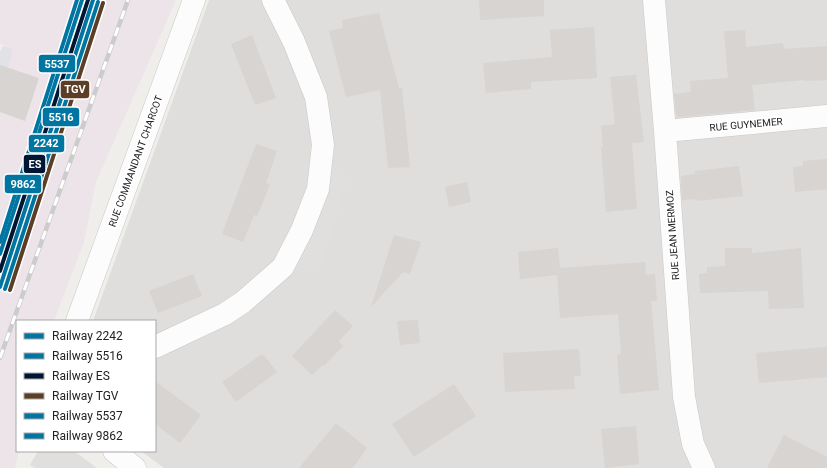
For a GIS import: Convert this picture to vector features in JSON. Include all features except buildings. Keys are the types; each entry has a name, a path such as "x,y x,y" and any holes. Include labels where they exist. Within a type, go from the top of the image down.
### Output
{"street":[{"name":"RUE COMMANDANT CHARCOT","path":"77,320 194,0"},
{"path":"156,346 225,314 243,302 283,267 302,230 318,189 323,145 316,97 294,42 273,0"},
{"name":"RUE JEAN MERMOZ","path":"654,0 684,398 693,444 704,468"},
{"name":"RUE GUYNEMER","path":"665,131 827,116"},
{"path":"115,452 135,468"}],"shaded area":[{"path":"0,0 176,0 96,182 84,242 54,320 16,320 16,452 19,452 15,468 0,468 0,75 12,48 0,44"},
{"path":"209,0 827,0 827,468 164,468 142,452 156,452 156,320 93,320"},
{"path":"3,46 12,48 11,58 8,68 0,75 0,52"},
{"path":"328,163 347,182 318,273 292,271"},
{"path":"37,452 75,452 97,468 35,468 30,465"}],"railway":[{"path":"0,358 128,0"}],"rail line":[{"name":"5537","path":"0,242 77,0"},
{"name":"9862","path":"0,254 82,0"},
{"name":"ES","path":"0,271 88,0"},
{"name":"2242","path":"0,287 93,0"},
{"name":"5516","path":"5,289 98,2"},
{"name":"TGV","path":"10,290 103,3"}]}
